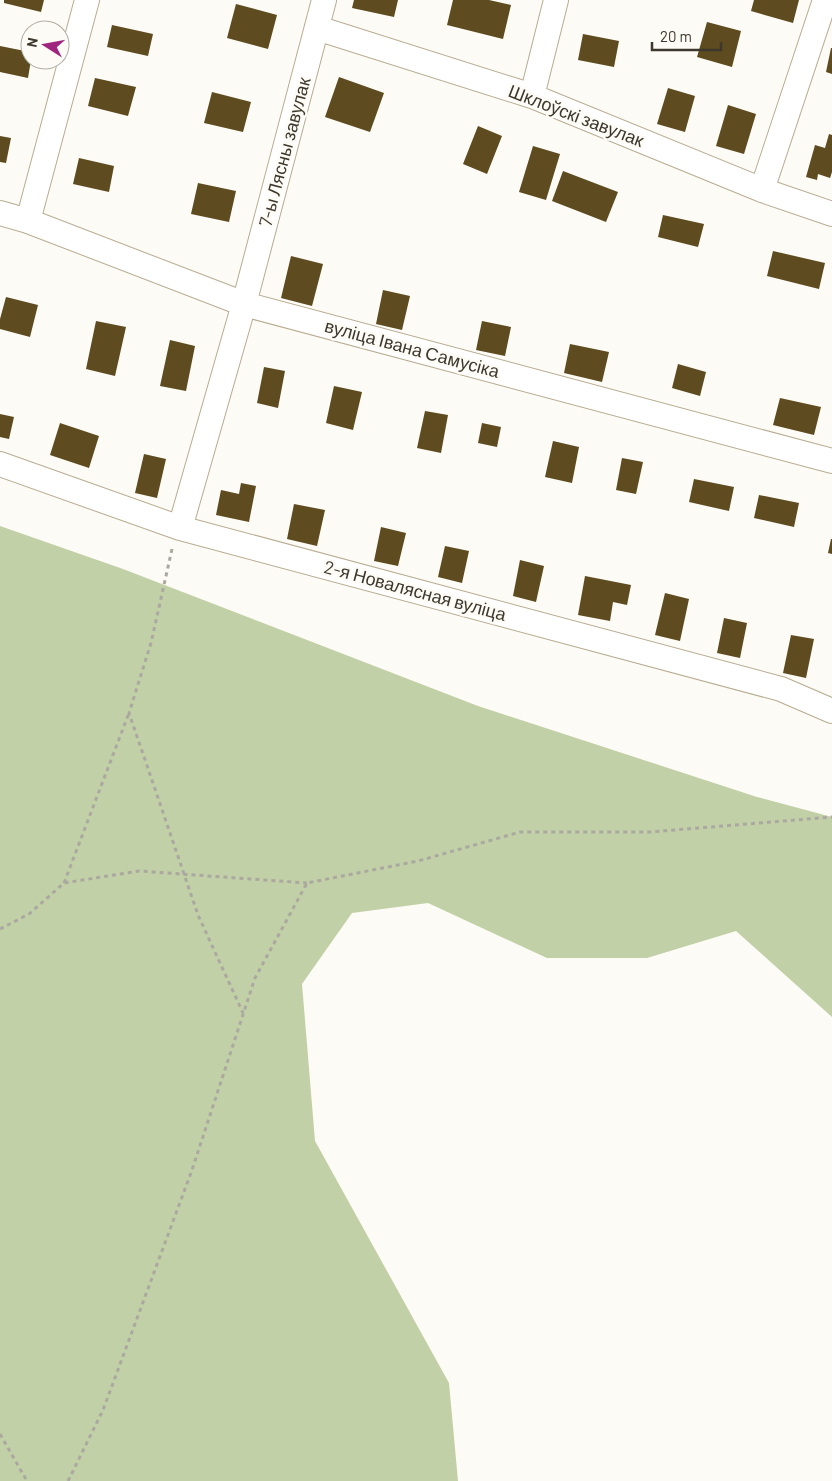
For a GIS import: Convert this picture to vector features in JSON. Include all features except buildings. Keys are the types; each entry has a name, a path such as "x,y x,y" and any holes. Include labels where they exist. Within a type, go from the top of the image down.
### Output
{"street":[{"path":"28,221 87,0"},
{"name":"7-ы Лясны завулак","path":"180,528 244,304 324,0"},
{"path":"532,96 556,0"},
{"path":"762,190 825,0"},
{"name":"Шклоўскі завулак","path":"317,28 532,96 762,190 832,214"},
{"name":"вуліца Івана Самусіка","path":"0,213 28,221 244,304 832,461"},
{"name":"2-я Новалясная вуліца","path":"0,464 180,528 781,689 832,711"}],"path":[{"path":"0,930 30,914 64,883 129,713 150,643 170,555 180,528"},
{"path":"129,713 198,915 243,1014"},
{"path":"64,883 139,871 307,883 418,861 520,832 650,832 832,817"},
{"path":"68,1481 103,1410 192,1170 255,978 307,883"},
{"path":"0,1434 27,1481"}],"green space":[{"path":"0,526 123,569 478,706 757,797 832,817 832,1017 736,931 647,958 547,958 428,903 352,913 302,984 315,1141 449,1383 458,1481 0,1481"}]}
